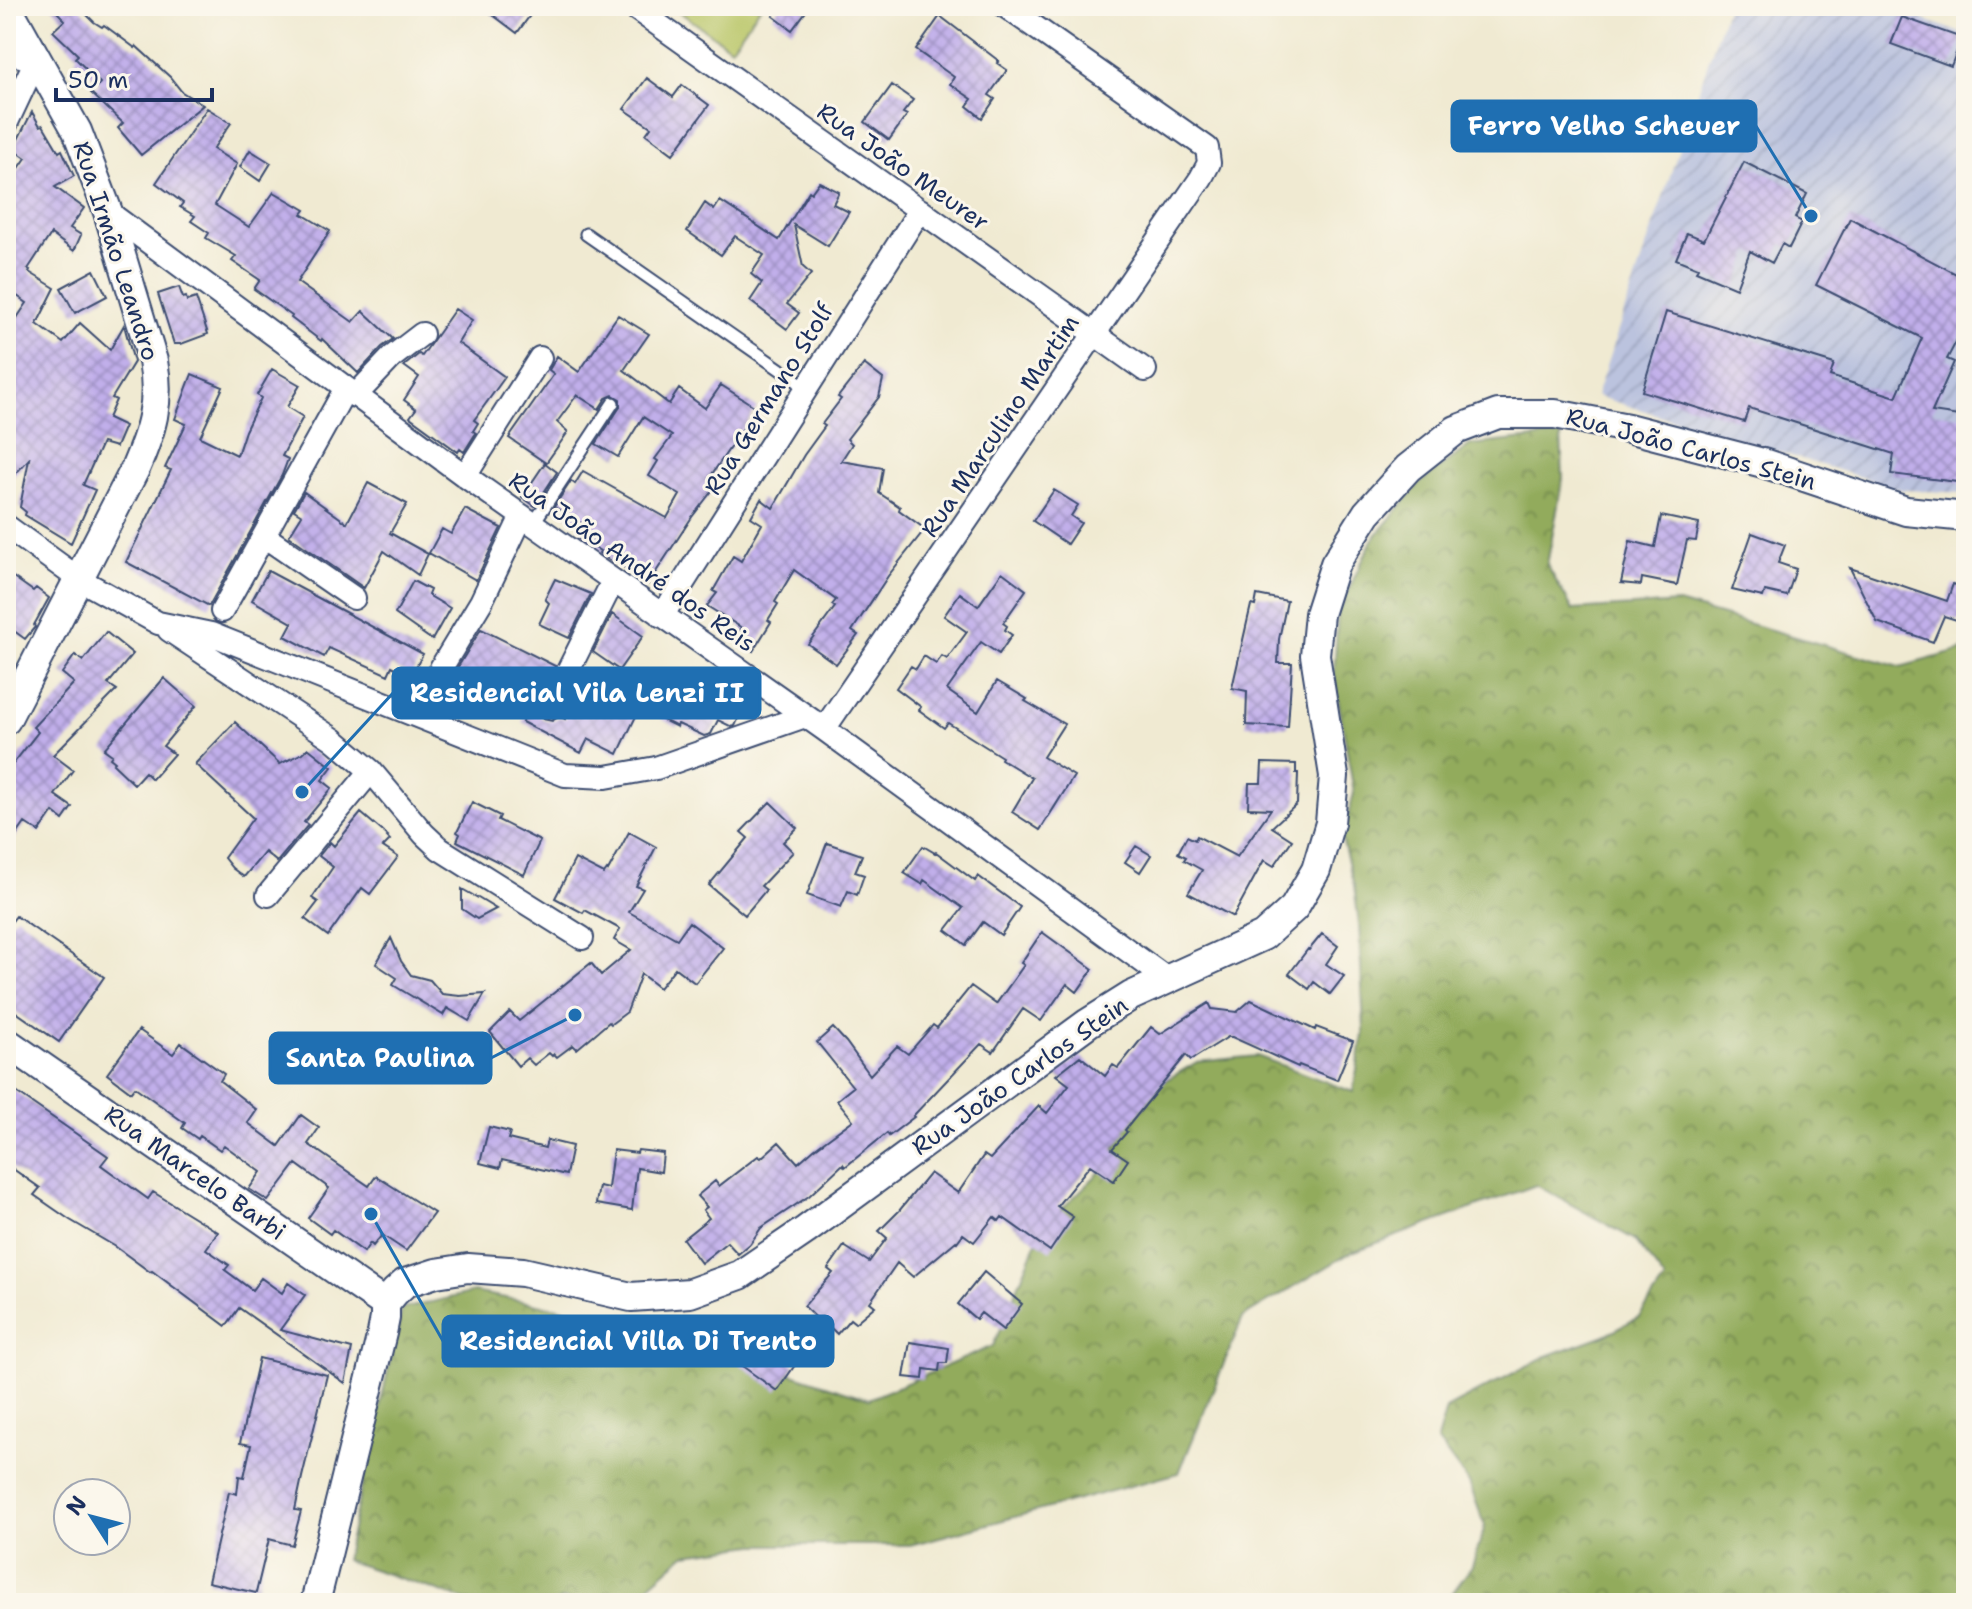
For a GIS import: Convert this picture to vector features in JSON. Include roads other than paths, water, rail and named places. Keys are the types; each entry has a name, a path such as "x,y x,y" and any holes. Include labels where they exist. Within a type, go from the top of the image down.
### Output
{"street":[{"name":"Rua Irmão Leandro","path":"6,720 135,469 149,435 157,381 108,212 77,131 7,6"},
{"name":"Rua João Meurer","path":"632,6 1145,370"},
{"name":"Rua Marculino Martim","path":"824,729 1209,163 1207,148 1005,6"},
{"path":"6,52 36,60 6,124"},
{"name":"Rua Germano Stolf","path":"662,616 920,210"},
{"name":"Rua João André dos Reis","path":"108,212 465,476 824,729 1167,979"},
{"path":"222,611 351,392 422,334"},
{"path":"465,476 540,358"},
{"name":"Rua João Carlos Stein","path":"385,1304 405,1283 436,1273 468,1268 523,1272 631,1297 690,1293 740,1275 1088,1023 1131,996 1263,936 1294,908 1316,870 1330,823 1334,776 1315,655 1319,614 1335,564 1367,513 1408,468 1456,430 1498,414 1555,414 1628,428 1763,463 1906,511 1966,517"},
{"path":"441,668 528,520"},
{"path":"6,526 79,579 158,623 333,739 371,771 440,849 582,938"},
{"path":"264,536 354,598"},
{"path":"550,707 613,581"},
{"path":"158,623 211,634 565,775 606,777 656,768 805,716"},
{"path":"268,895 371,771"},
{"name":"Rua Marcelo Barbi","path":"6,1042 385,1304"},
{"path":"315,1603 382,1333 385,1304"}],"lane":[{"path":"586,234 807,388"},
{"path":"528,520 613,403"}],"place":[{"name":"Ferro Velho Scheuer","path":"1811,216"},
{"name":"Residencial Vila Lenzi II","path":"302,792"},
{"name":"Santa Paulina","path":"575,1015"},
{"name":"Residencial Villa Di Trento","path":"371,1214"}]}
